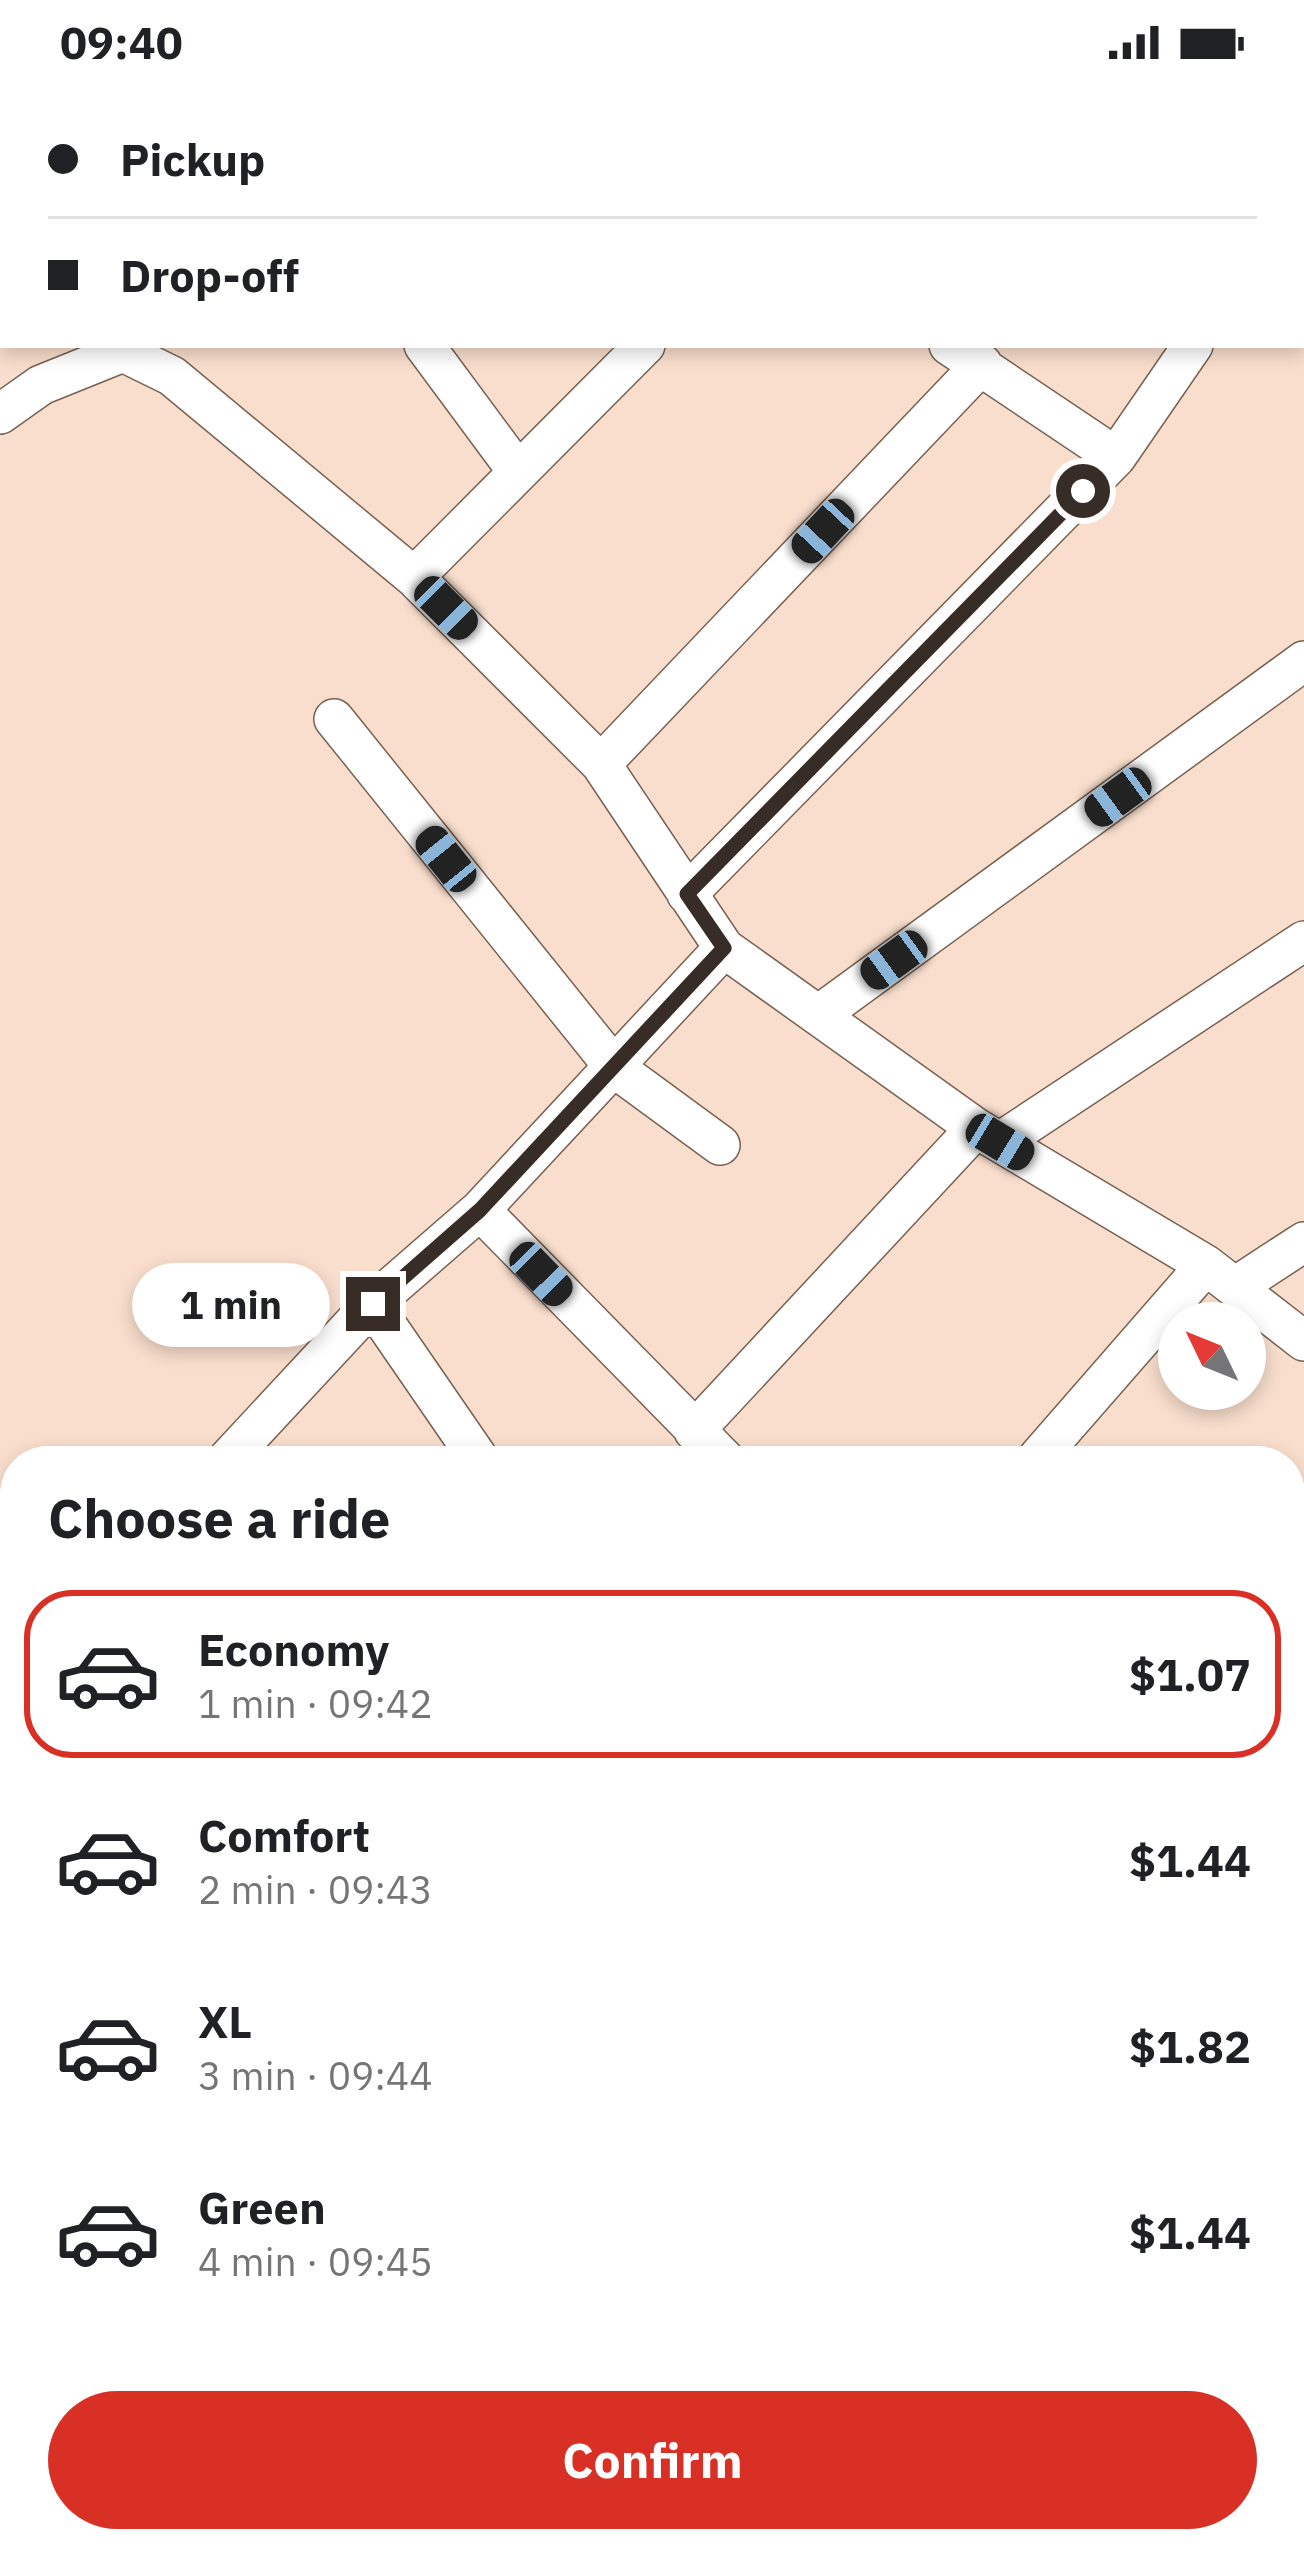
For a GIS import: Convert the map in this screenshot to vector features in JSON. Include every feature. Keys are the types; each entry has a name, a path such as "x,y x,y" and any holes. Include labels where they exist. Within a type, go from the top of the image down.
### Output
{"street":[{"path":"426,348 518,472"},
{"path":"414,577 642,348"},
{"path":"687,894 1117,457 1191,348"},
{"path":"0,414 41,386 123,352 172,376 414,577 601,764 724,948 988,1135 1220,1276 1304,1341"},
{"path":"601,764 966,355 1117,457"},
{"path":"820,1014 1304,661"},
{"path":"334,719 615,1068 720,1145"},
{"path":"694,1431 988,1135 1304,941"},
{"path":"240,1446 373,1304 480,1210 724,948"},
{"path":"480,1210 710,1446"},
{"path":"1050,1446 1220,1276 1304,1242"},
{"path":"373,1304 470,1446"}],"route":[{"path":"373,1304 480,1210 724,948 687,894 1083,491"}]}
